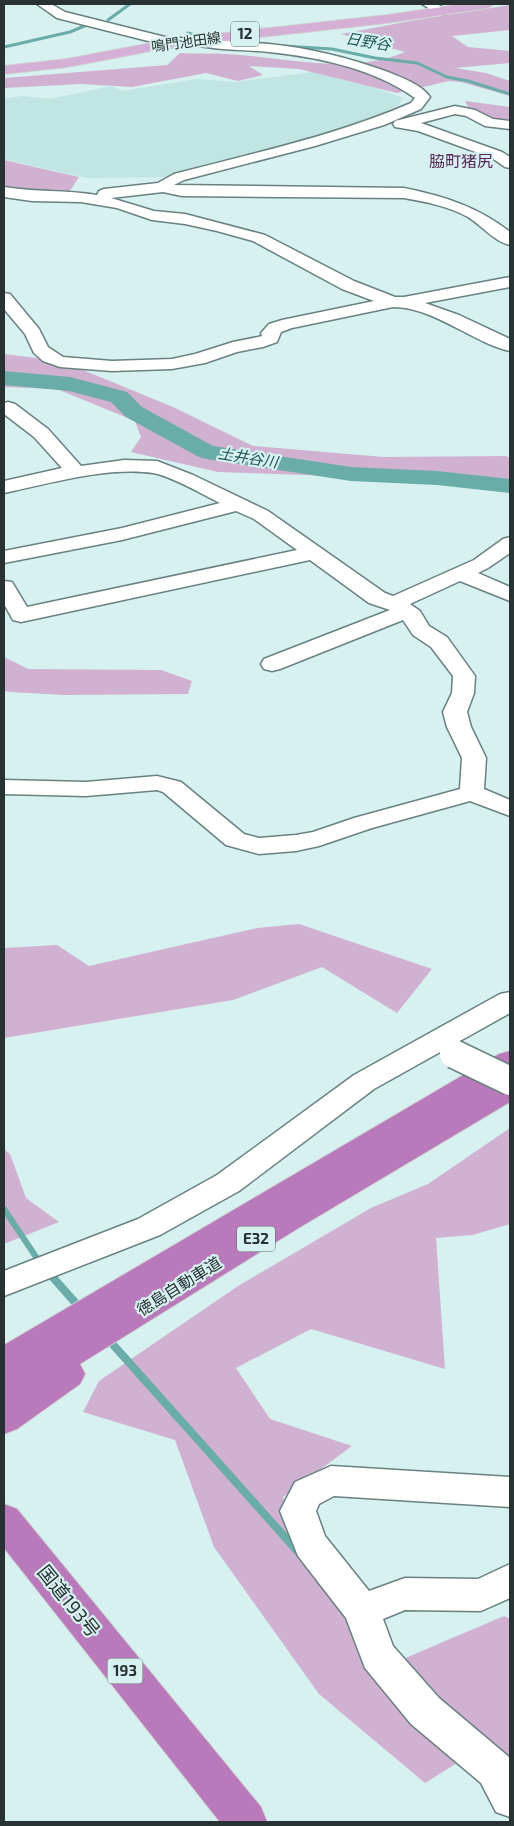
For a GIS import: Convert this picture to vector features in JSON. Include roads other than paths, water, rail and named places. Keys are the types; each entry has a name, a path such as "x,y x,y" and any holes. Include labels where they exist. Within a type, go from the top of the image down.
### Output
{"highway":[{"name":"徳島自動車道","path":"4,1362 510,1061"},
{"name":"徳島自動車道","path":"4,1394 286,1220 510,1088"},
{"path":"4,1419 286,1220"},
{"path":"4,1358 63,1326"},
{"name":"国道193号","path":"4,1520 246,1822"}],"main road":[{"name":"鳴門池田線","path":"4,70 67,62 192,40 488,4"}],"street":[{"path":"43,4 61,15 172,43"},
{"path":"428,4 442,11"},
{"path":"163,187 168,182 179,177 310,143 400,114 416,106 423,97 416,90 390,79 326,57 283,49 213,45 192,40"},
{"path":"310,143 327,143 351,138 455,110 470,113 490,124 510,125"},
{"path":"405,123 497,155 510,164"},
{"path":"4,192 32,196 81,197 135,192 163,187 182,191 404,193 432,198 472,212 510,240"},
{"path":"135,192 154,204 185,219"},
{"path":"81,197 120,204 152,215 185,219 259,238 348,285 453,319 510,346"},
{"path":"4,298 33,333 40,349 49,357 60,362 112,366 172,364 199,359 219,350 262,342 271,338 270,333 275,328 288,324 510,282"},
{"path":"8,408 41,433 76,472"},
{"path":"4,487 76,472 124,466 156,467 186,479 261,515 377,598 400,607 412,616 422,630 439,642 464,676 463,693 456,712 459,727 474,758 472,793"},
{"path":"4,557 63,548 173,522 238,504"},
{"path":"272,664 400,607 481,564 510,542"},
{"path":"4,587 21,615 312,553"},
{"path":"462,574 510,594"},
{"path":"4,787 86,789 157,783 172,787 235,840 259,846 296,843 319,838 363,823 472,793 510,809"},
{"path":"4,1284 150,1227 228,1183 364,1082 445,1048 510,1001"},
{"path":"445,1048 510,1081"},
{"path":"510,1492 332,1481 306,1493 298,1511 311,1545 362,1610 378,1656 425,1711 495,1770 510,1798"},
{"path":"362,1610 405,1594 481,1595 510,1580"}],"waterway":[{"path":"108,20 130,4"},
{"path":"4,47 70,32 89,24"},
{"name":"日野谷","path":"188,33 202,37"},
{"name":"日野谷","path":"237,42 265,44"},
{"name":"日野谷","path":"284,46 332,49 375,58 417,63 447,77 468,81 510,94"},
{"name":"土井谷川","path":"4,378 70,384 119,397 134,412 207,452 351,474 437,478 510,486"},
{"path":"4,1209 40,1263"},
{"path":"49,1273 80,1308"},
{"path":"108,1339 300,1554"}],"district":[{"name":"脇町猪尻","path":"461,161"}]}
